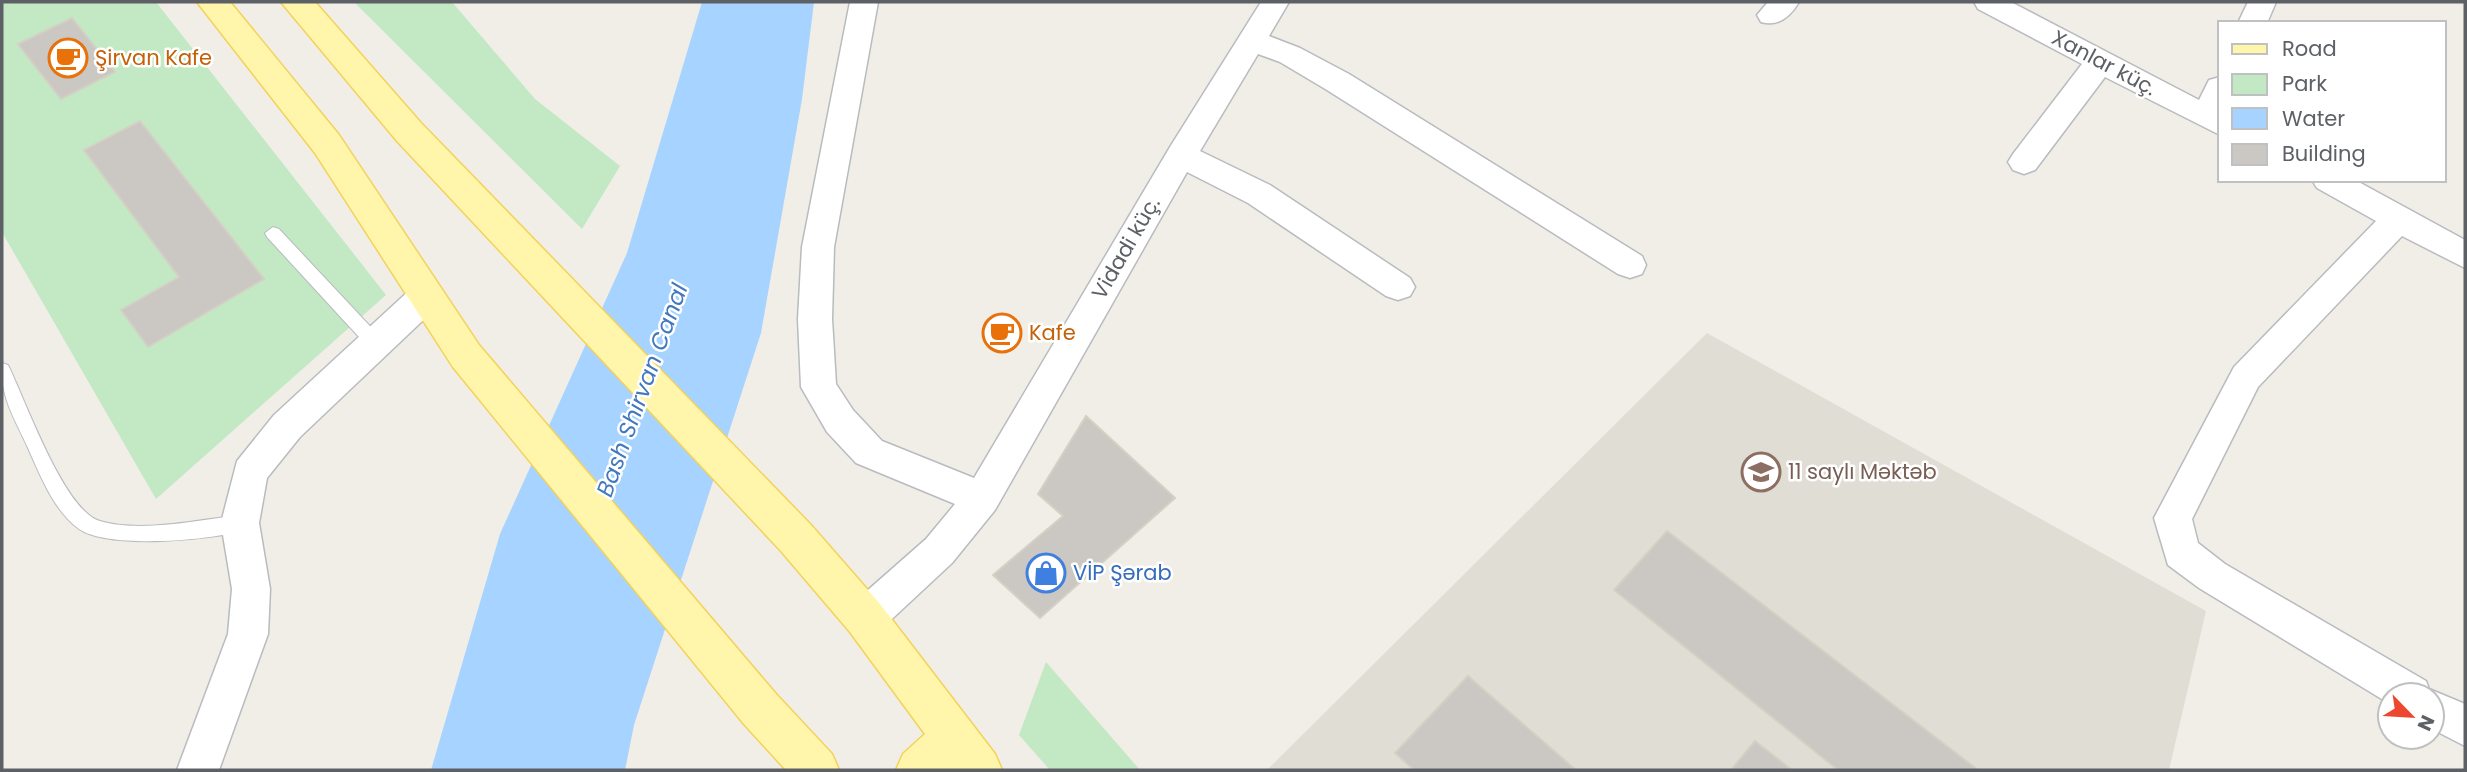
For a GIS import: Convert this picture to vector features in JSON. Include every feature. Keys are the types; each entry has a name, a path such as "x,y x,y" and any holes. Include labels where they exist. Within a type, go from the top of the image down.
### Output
{"main road":[{"path":"213,2 327,144 425,298 466,356 760,709 816,770"},
{"path":"297,2 409,132 796,538 865,618 966,754 919,770"}],"street":[{"path":"864,2 818,247 815,319 819,387 840,421 869,452 982,498"},
{"name":"Vidadi küç.","path":"865,618 939,551 982,498 1181,155 1275,2"},
{"name":"Xanlar küç.","path":"1988,2 2213,120"},
{"path":"2253,21 2262,2"},
{"path":"1251,41 1290,55 1338,82 1630,265"},
{"path":"2024,162 2101,61"},
{"path":"2213,120 2218,97"},
{"path":"1181,155 1259,194 1398,287"},
{"path":"2332,182 2465,255"},
{"path":"2388,681 2212,576 2181,553 2173,518 2246,377 2399,218"},
{"path":"198,770 248,634 251,589 240,523 250,472 287,426 425,298"},
{"path":"2446,715 2465,726"}],"lane":[{"path":"273,233 376,344"},
{"path":"2,370 56,487 87,525 131,535 240,523"}],"shaded area":[{"name":"11 saylı Məktəb","path":"1707,333 2206,611 2169,770 1267,770"}],"green space":[{"path":"2,2 156,2 386,295 156,499 2,232"},
{"path":"354,2 452,2 535,99 620,166 582,229"},
{"path":"1046,662 1140,770 1050,770 1019,735"}],"water":[{"name":"Bash Shirvan Canal","path":"702,2 814,2 802,99 761,333 634,725 625,770 431,770 500,534 627,253"}],"building":[{"path":"72,18 115,72 61,99 18,44"},
{"path":"140,121 264,279 148,347 121,310 179,277 84,150"},
{"path":"1086,416 1175,498 1040,618 993,575 1063,516 1038,494"},
{"path":"1667,531 1978,770 1838,770 1614,590"},
{"path":"1468,676 1576,770 1414,770 1395,753"},
{"path":"1755,741 1792,770 1731,770"}],"place":[{"name":"Şirvan Kafe","path":"68,58"},
{"name":"Kafe","path":"1002,333"},
{"name":"11 saylı Məktəb","path":"1761,472"},
{"name":"VİP Şərab","path":"1046,573"}]}
